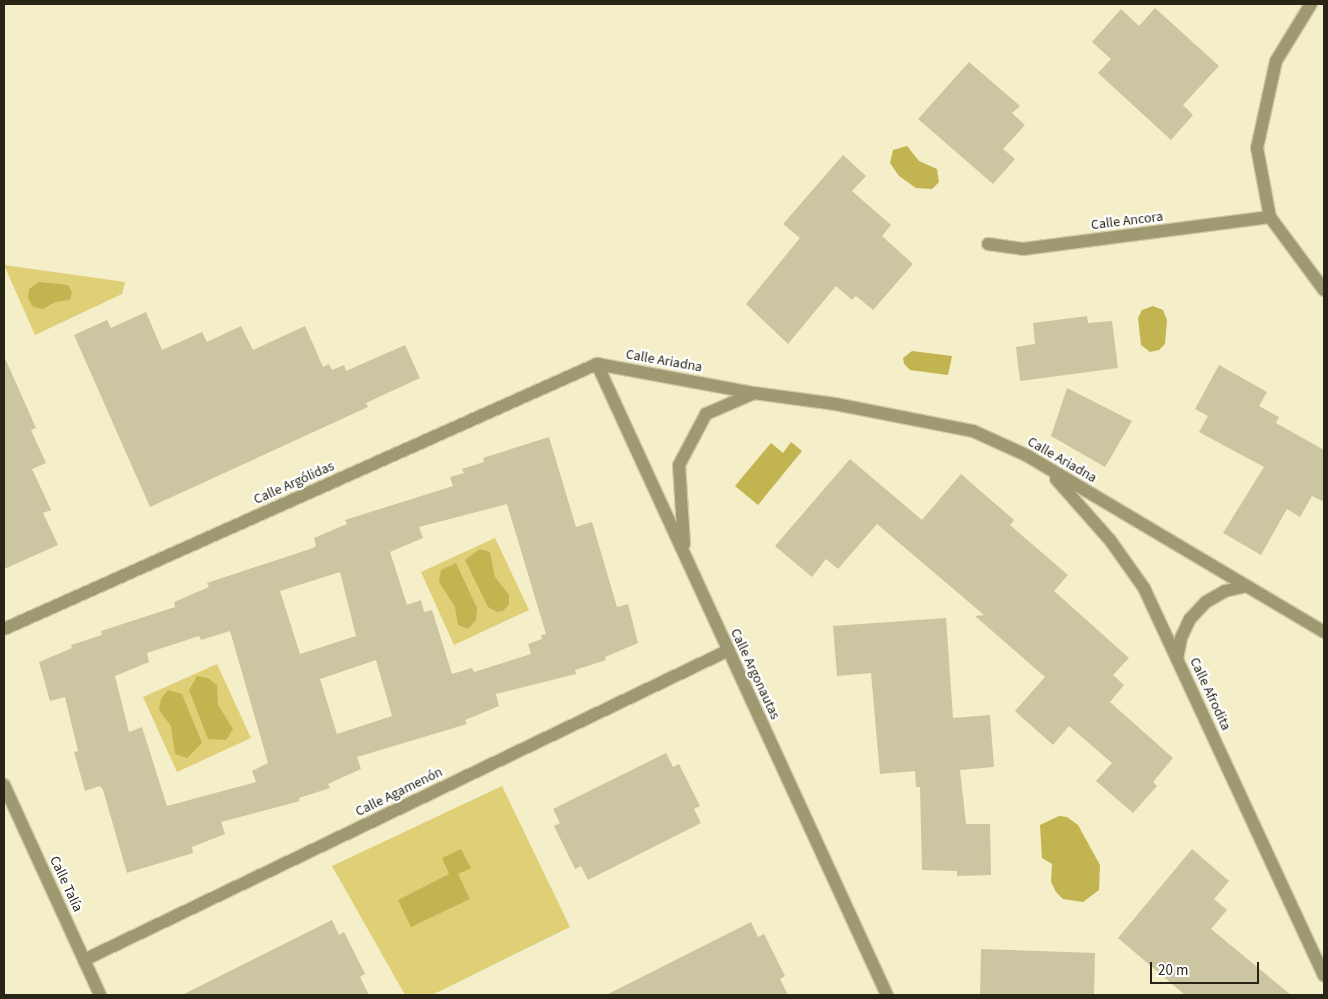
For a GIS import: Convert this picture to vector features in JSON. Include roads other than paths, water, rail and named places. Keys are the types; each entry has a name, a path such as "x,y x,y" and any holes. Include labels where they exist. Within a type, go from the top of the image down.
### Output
{"street":[{"path":"1311,4 1276,60 1257,148 1270,217 1324,290"},
{"name":"Calle Ancora","path":"988,244 1023,249 1270,217"},
{"name":"Calle Ariadna","path":"597,364 754,393 835,404 973,431 1026,455 1324,632"},
{"name":"Calle Argonautas","path":"597,364 685,552 727,651 887,995"},
{"name":"Calle Argólidas","path":"4,629 597,364"},
{"path":"685,552 679,465 706,414 754,393"},
{"name":"Calle Afrodita","path":"1026,455 1065,486 1126,561 1144,588 1324,975"},
{"path":"1177,659 1187,625 1206,602 1225,591 1246,586"},
{"name":"Calle Agamenón","path":"84,960 727,651"},
{"name":"Calle Talía","path":"4,785 100,995"}]}
